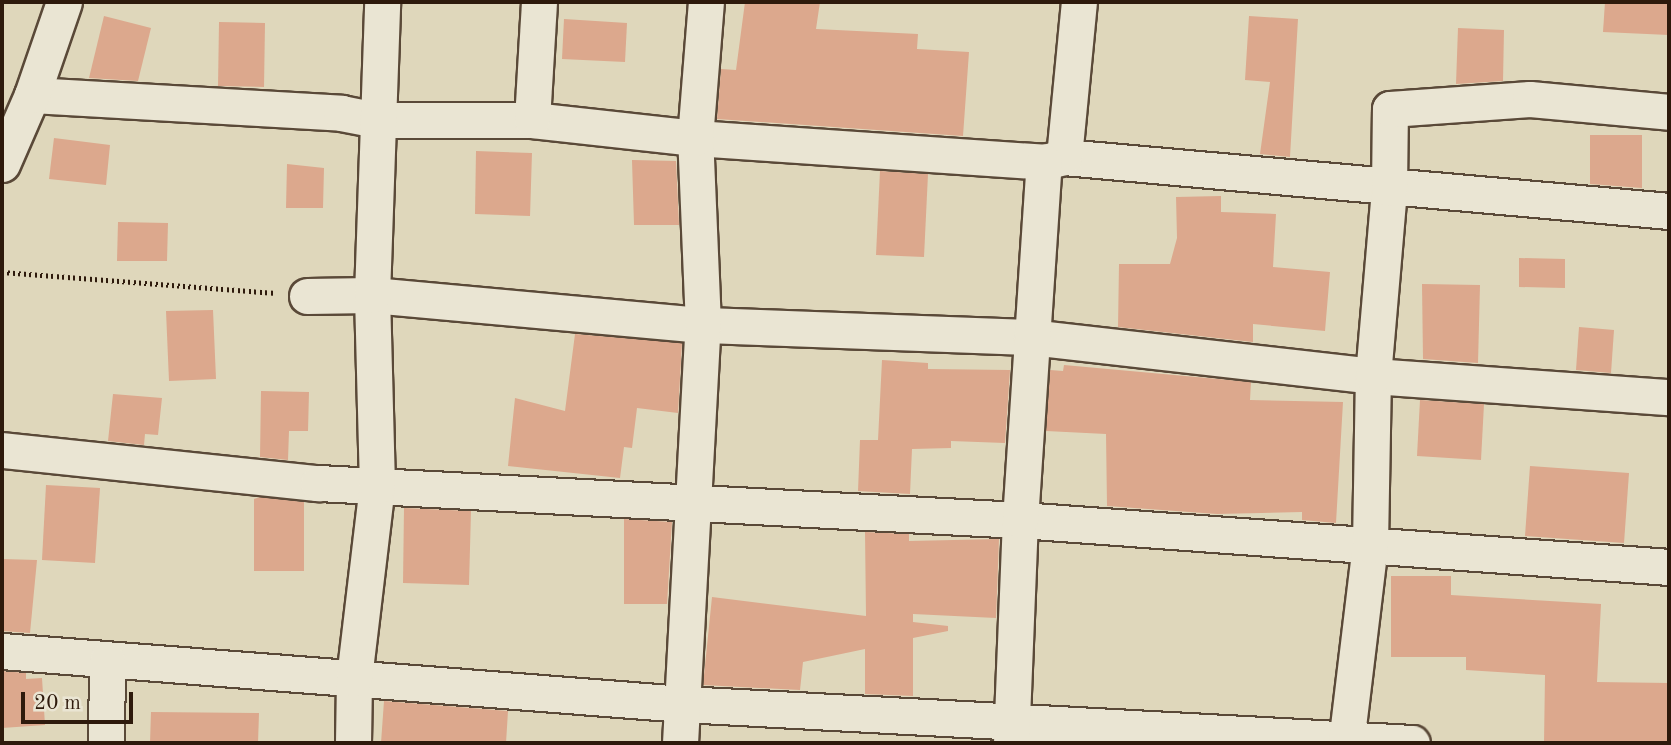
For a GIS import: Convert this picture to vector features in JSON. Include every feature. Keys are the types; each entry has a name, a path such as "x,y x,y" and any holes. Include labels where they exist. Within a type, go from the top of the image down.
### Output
{"street":[{"path":"2,164 32,94 64,2"},
{"path":"353,743 354,678 377,486 372,295 382,2"},
{"path":"532,120 539,2"},
{"path":"680,743 696,500 703,325 695,138 706,2"},
{"path":"1012,732 1020,520 1031,337 1054,159 1079,2"},
{"path":"32,94 341,113 377,120 532,120 695,138 1054,159 1669,211"},
{"path":"1346,741 1370,545 1373,376 1390,188 1390,109 1530,99 1669,112"},
{"path":"307,296 372,295 703,325 1031,337 1373,376 1669,397"},
{"path":"2,450 377,486 696,500 1020,520 1669,567"},
{"path":"2,651 1012,732 1412,743"},
{"path":"106,743 107,660"}],"path":[{"path":"2,272 307,296"}],"building":[{"path":"745,2 820,2 816,29 918,34 917,49 969,52 963,136 717,119 721,69 736,70"},
{"path":"1605,2 1669,2 1669,35 1603,32"},
{"path":"104,16 151,28 138,81 89,78"},
{"path":"1249,16 1298,19 1290,157 1260,154 1270,82 1245,80"},
{"path":"564,19 627,23 625,62 562,59"},
{"path":"219,22 265,23 264,87 218,86"},
{"path":"1458,28 1504,30 1503,81 1456,84"},
{"path":"1590,135 1642,135 1642,188 1590,184"},
{"path":"54,138 110,145 106,185 49,179"},
{"path":"476,151 532,153 530,216 475,214"},
{"path":"632,160 676,161 679,225 634,225"},
{"path":"287,164 324,168 323,208 286,208"},
{"path":"880,171 928,174 924,257 876,255"},
{"path":"1221,196 1221,212 1276,214 1273,267 1330,272 1325,331 1253,324 1253,342 1118,327 1119,264 1170,264 1177,238 1176,197"},
{"path":"118,222 168,223 167,261 117,261"},
{"path":"1519,258 1565,259 1565,288 1519,287"},
{"path":"1422,284 1480,285 1478,363 1423,359"},
{"path":"213,310 216,379 169,381 166,311"},
{"path":"1579,327 1614,330 1611,373 1576,370"},
{"path":"575,334 682,343 678,413 637,408 632,448 624,447 620,478 508,466 515,398 565,411"},
{"path":"882,360 928,363 928,369 1010,370 1005,443 951,441 951,448 912,449 910,494 858,491 860,440 878,440"},
{"path":"1064,365 1251,382 1250,400 1343,402 1336,523 1302,520 1302,512 1217,514 1107,506 1106,434 1046,431 1050,370 1063,371"},
{"path":"261,391 309,392 308,431 289,431 288,460 260,457"},
{"path":"113,394 162,398 158,435 145,434 144,445 108,441"},
{"path":"1420,400 1484,404 1481,460 1417,456"},
{"path":"1530,466 1629,473 1624,543 1525,536"},
{"path":"46,485 100,488 95,563 42,560"},
{"path":"260,497 304,502 304,571 254,571 254,499"},
{"path":"404,508 471,511 469,585 403,583"},
{"path":"624,519 672,522 667,604 624,604"},
{"path":"865,532 909,534 909,541 999,539 996,618 913,614 913,622 948,626 948,631 913,638 913,696 865,694 865,649 803,662 800,690 703,685 712,597 866,616"},
{"path":"2,559 37,560 30,633 2,631"},
{"path":"1391,576 1451,576 1451,595 1601,604 1597,682 1669,683 1669,743 1544,743 1545,675 1466,670 1466,657 1391,657"},
{"path":"2,671 26,673 26,679 42,678 45,725 2,728"},
{"path":"384,701 508,711 506,743 381,743"},
{"path":"151,712 259,713 258,743 150,743"}]}
